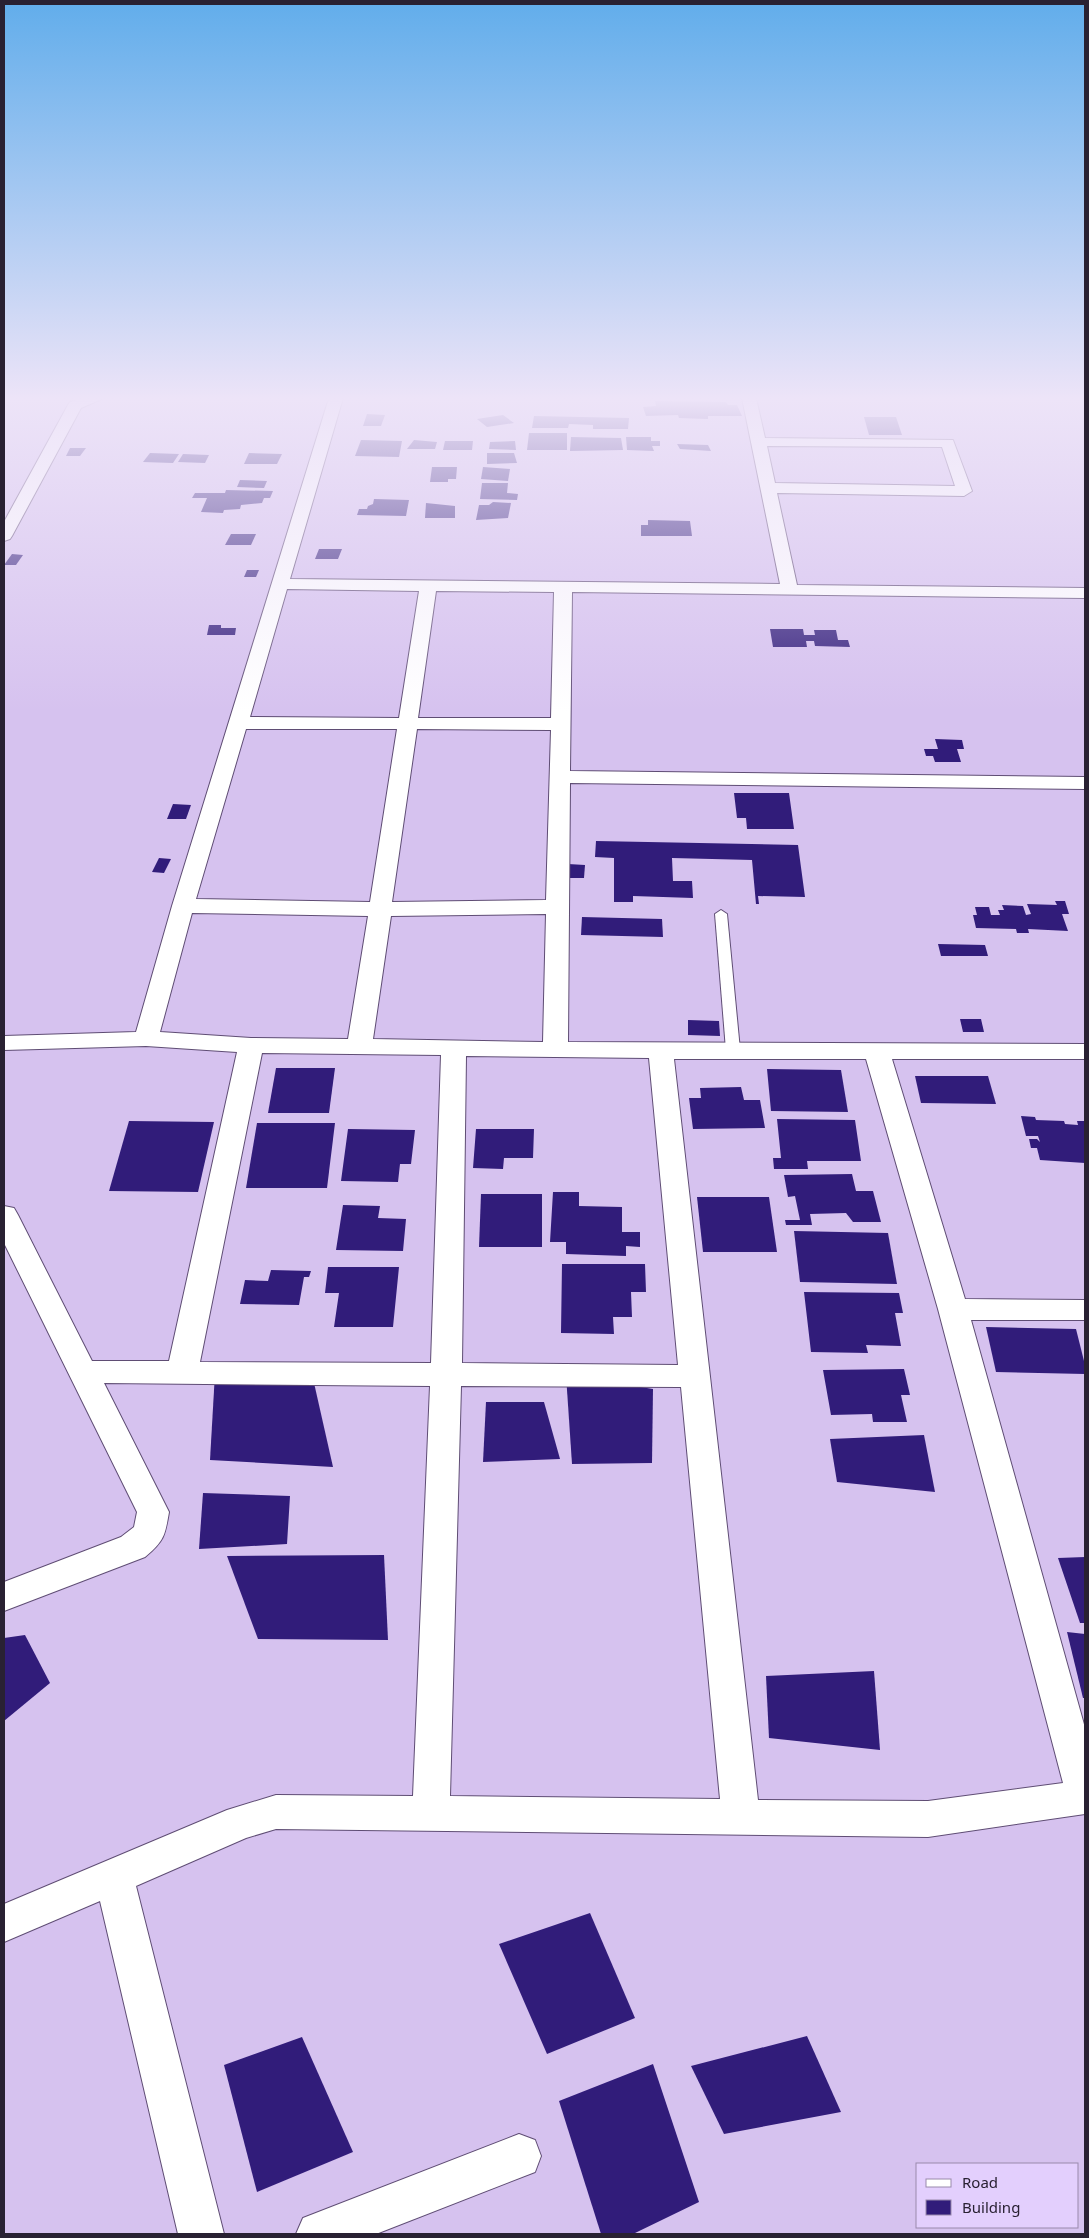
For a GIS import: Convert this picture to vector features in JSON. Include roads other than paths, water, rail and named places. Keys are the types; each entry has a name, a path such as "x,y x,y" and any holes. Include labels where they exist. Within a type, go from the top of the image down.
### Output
{"street":[{"path":"4,536 22,502"},
{"path":"146,1038 183,906 305,502"},
{"path":"772,502 790,591"},
{"path":"281,584 1085,593"},
{"path":"360,1045 378,909 428,586"},
{"path":"555,1049 563,588"},
{"path":"238,723 560,724"},
{"path":"560,777 1085,783"},
{"path":"183,906 378,909 557,908"},
{"path":"4,1042 146,1038 251,1045 360,1045 661,1051 1085,1051"},
{"path":"182,1373 251,1045"},
{"path":"431,1813 446,1375 454,1048"},
{"path":"661,1051 741,1818"},
{"path":"4,1923 242,1822 276,1812 928,1819 1085,1796 953,1310 877,1052"},
{"path":"4,1215 153,1512 150,1534 133,1547 4,1597"},
{"path":"953,1310 1085,1310"},
{"path":"82,1372 696,1376"},
{"path":"114,1877 201,2234"},
{"path":"319,2234 519,2156"}],"lane":[{"path":"721,914 733,1050"}]}
